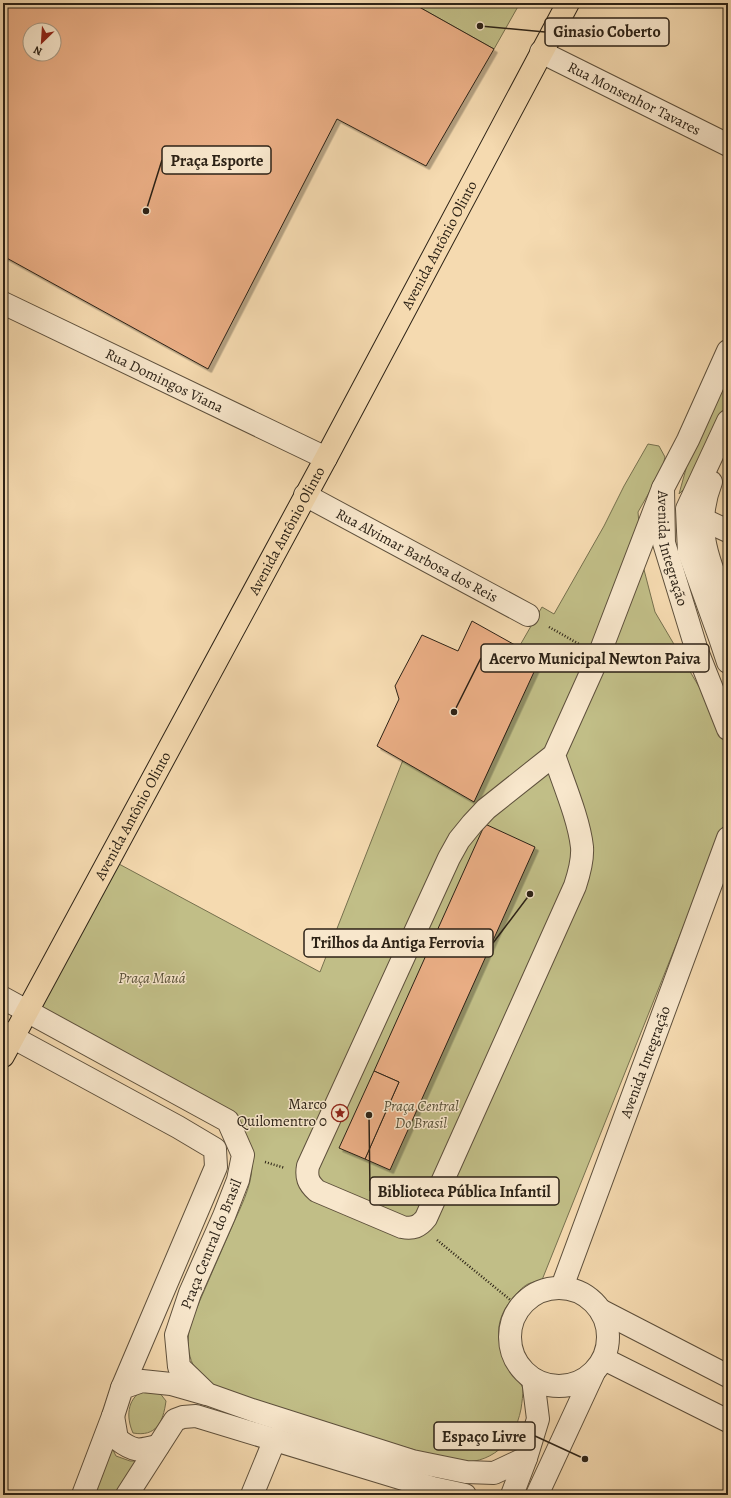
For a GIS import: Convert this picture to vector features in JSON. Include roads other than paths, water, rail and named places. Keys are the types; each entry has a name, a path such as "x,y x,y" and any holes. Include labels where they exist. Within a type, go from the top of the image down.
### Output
{"main road":[{"name":"Avenida Antônio Olinto","path":"6,1042 28,1012 326,458 568,3"}],"street":[{"name":"Rua Monsenhor Tavares","path":"541,52 728,145"},
{"name":"Rua Domingos Viana","path":"3,303 326,458"},
{"name":"Avenida Integração","path":"728,351 688,440 663,488 664,543 697,651 728,728"},
{"path":"728,421 687,510 689,552 728,662"},
{"name":"Avenida Integração","path":"728,446 705,496 702,519 706,555 728,609"},
{"path":"554,755 579,829 582,848 581,868 575,886 426,1218 420,1225 411,1229 402,1227 317,1191 310,1184 306,1175 308,1166 449,858 459,840 486,809 554,755 599,655 663,488"},
{"name":"Rua Alvimar Barbosa dos Reis","path":"305,495 528,615"},
{"path":"702,519 728,531"},
{"name":"Avenida Integração","path":"562,1287 728,838"},
{"path":"3,998 28,1012"},
{"name":"Praça Central do Brasil","path":"28,1012 228,1122 244,1154 238,1180 190,1293 176,1335 180,1367 207,1394"},
{"name":"Praça Central do Brasil","path":"6,1042 178,1127 215,1149 216,1167 122,1388 113,1416 82,1495"},
{"path":"537,1495 599,1365 608,1343 608,1327 602,1312 592,1299 578,1291 562,1287 545,1288 530,1296 519,1307 511,1322 509,1338 512,1354 521,1368 533,1379 549,1385 565,1386 581,1382 599,1365"},
{"path":"602,1312 728,1376"},
{"path":"599,1365 728,1421"},
{"path":"512,1495 526,1458 538,1419 533,1379"},
{"name":"Praça Central do Brasil","path":"122,1388 142,1381 171,1384 207,1394 252,1410 412,1461 466,1472 494,1473 526,1458"},
{"path":"171,1384 175,1420"},
{"path":"113,1416 117,1439 129,1448 142,1450 158,1446"},
{"path":"127,1495 175,1420 183,1417 196,1416 433,1488 465,1495"},
{"path":"252,1495 275,1439"}],"place":[{"name":"Ginasio Coberto","path":"480,26"},
{"name":"Praça Esporte","path":"146,211"},
{"name":"Acervo Municipal Newton Paiva","path":"454,712"},
{"name":"Trilhos da Antiga Ferrovia","path":"530,894"},
{"name":"Marco Quilomentro 0","path":"340,1113"},
{"name":"Biblioteca Pública Infantil","path":"369,1115"},
{"name":"Espaço Livre","path":"585,1459"}],"park label":[{"name":"Praça Mauá","path":"152,978"},
{"name":"Praça Central Do Brasil","path":"421,1114"}]}
